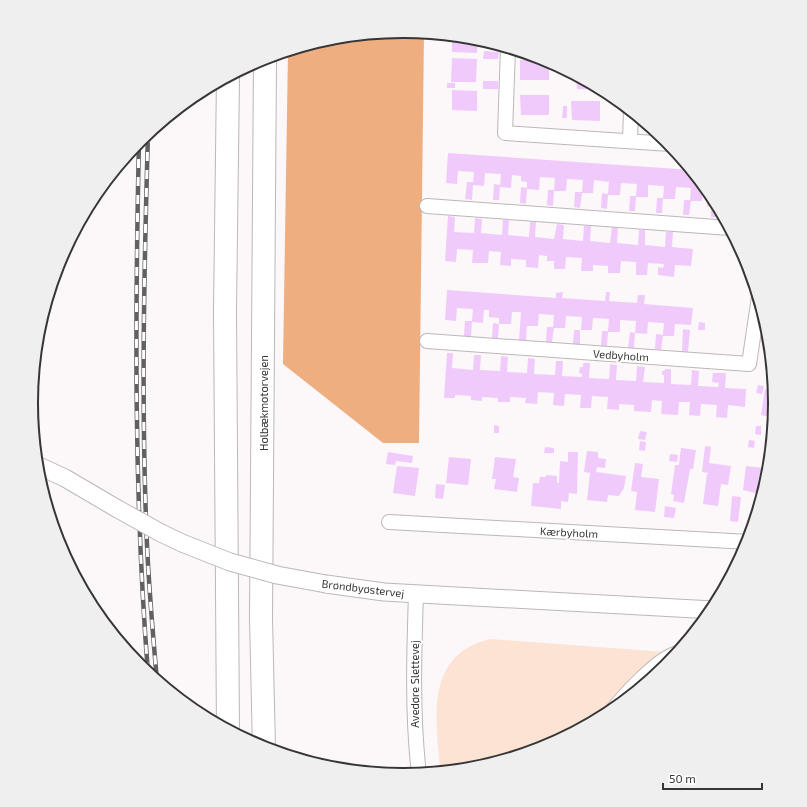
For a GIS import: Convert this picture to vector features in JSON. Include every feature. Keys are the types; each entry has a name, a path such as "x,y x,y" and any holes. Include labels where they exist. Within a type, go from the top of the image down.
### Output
{"highway":[{"name":"Holbækmotorvejen","path":"264,741 262,610 265,66"},
{"path":"228,83 226,326 228,724"}],"street":[{"path":"508,53 505,133 660,143"},
{"path":"630,141 631,118"},
{"path":"427,206 723,228"},
{"name":"Vedbyholm","path":"427,341 749,364 757,310"},
{"name":"Brøndbyøstervej","path":"44,468 65,478 116,508 182,543 244,566 277,575 384,592 705,610"},
{"name":"Kærbyholm","path":"389,522 742,542"},
{"name":"Avedøre Slettevej","path":"416,594 412,685 417,768"}],"lane":[{"path":"613,703 637,677 671,652"}],"shaded area":[{"path":"404,38 424,39 419,443 383,443 283,364 288,56 309,50 356,41"},
{"path":"490,639 671,652 662,662 626,693 607,707 565,731 521,750 498,757 440,767 437,722 439,688 445,673 454,659 467,648"}],"building":[{"path":"452,41 478,46 477,53 452,52"},
{"path":"484,51 499,52 498,59 483,59"},
{"path":"452,58 477,59 476,82 451,82"},
{"path":"520,60 529,60 549,69 549,80 520,80"},
{"path":"483,81 498,81 498,89 483,89"},
{"path":"576,82 590,90 577,89"},
{"path":"447,83 455,83 455,88 447,88"},
{"path":"452,90 477,91 477,111 452,110"},
{"path":"520,95 549,95 549,115 521,115"},
{"path":"571,101 600,101 600,121 572,120"},
{"path":"563,106 567,106 567,118 562,118"},
{"path":"448,153 683,169 703,194 702,201 691,201 689,215 683,215 684,200 690,200 691,188 676,187 675,199 663,199 664,186 648,185 648,197 636,197 637,184 621,183 620,195 608,195 607,209 601,208 602,193 608,194 609,182 594,180 593,193 582,193 580,208 574,207 575,192 582,192 583,180 567,179 566,191 554,191 555,178 540,177 539,190 527,189 526,204 520,203 521,187 527,188 527,182 521,181 521,176 512,175 511,188 500,187 499,200 493,200 494,184 500,185 501,174 485,173 484,186 473,185 472,200 465,199 467,182 473,182 474,172 458,171 457,184 446,183"},
{"path":"548,190 554,190 553,206 547,205"},
{"path":"630,196 636,196 635,211 629,211"},
{"path":"657,198 663,198 662,213 656,213"},
{"path":"707,201 708,201 717,217 711,217 711,207 707,206"},
{"path":"448,216 455,217 454,232 474,233 475,218 482,219 481,233 502,235 503,220 509,220 508,235 529,237 530,222 536,222 535,237 554,239 557,224 564,225 563,239 583,241 584,226 591,226 590,241 610,243 612,227 618,228 617,243 638,245 639,230 645,230 645,245 665,247 666,232 673,232 672,247 693,249 691,266 675,265 674,277 658,275 658,267 663,268 664,264 648,263 647,275 636,275 636,262 621,261 620,273 608,273 608,266 593,265 593,271 581,271 582,258 566,257 565,269 554,269 554,261 547,261 547,256 539,255 538,268 526,267 526,260 511,259 511,266 500,265 501,252 489,251 488,263 472,263 473,250 457,249 456,262 445,261"},
{"path":"447,290 556,298 556,293 563,292 562,298 605,301 606,292 610,292 609,301 637,303 638,295 645,295 644,304 693,308 691,325 675,324 674,336 663,336 661,350 655,349 656,334 663,335 664,323 648,322 647,334 635,333 636,321 620,320 620,332 608,332 607,346 601,346 602,331 608,331 609,319 593,318 592,330 581,330 582,317 566,316 565,328 554,328 552,342 546,342 547,327 553,327 554,315 539,314 538,326 527,326 526,340 519,340 521,312 512,312 511,324 499,324 499,318 489,317 489,310 484,310 483,323 472,322 471,336 464,336 465,321 472,321 473,309 457,308 456,321 445,320"},
{"path":"699,322 705,323 705,330 698,330"},
{"path":"493,323 499,324 498,338 492,338"},
{"path":"683,329 690,330 688,352 682,351"},
{"path":"574,330 580,330 580,344 573,344"},
{"path":"630,332 635,333 634,348 628,348"},
{"path":"762,335 763,335 764,342 761,342"},
{"path":"447,353 453,353 452,368 473,370 474,355 481,355 480,370 500,371 501,356 508,357 507,372 527,373 528,358 535,359 534,374 555,375 556,361 563,361 562,376 582,377 582,374 579,373 580,367 583,367 583,363 590,363 589,378 609,379 610,364 617,365 616,380 636,381 637,366 645,367 643,382 664,383 664,375 662,375 662,371 665,369 671,369 671,384 691,385 692,370 699,371 698,386 718,387 719,383 712,382 713,373 726,373 725,388 746,389 745,407 728,405 727,418 716,417 717,405 701,404 700,416 689,415 690,402 679,402 678,415 661,414 662,401 652,400 651,412 634,411 634,405 619,404 619,410 607,409 608,397 592,396 591,408 580,408 581,395 565,394 564,406 553,405 554,393 538,392 537,404 525,403 526,398 510,397 510,402 498,402 498,398 482,397 482,401 471,400 471,396 455,395 455,398 444,398"},
{"path":"758,385 764,386 762,394 756,393"},
{"path":"765,389 768,390 768,417 761,415"},
{"path":"494,425 499,426 499,433 494,433"},
{"path":"756,426 761,426 761,435 755,434"},
{"path":"640,431 647,432 645,440 638,439"},
{"path":"749,440 755,441 754,448 748,447"},
{"path":"640,441 646,442 645,451 639,450"},
{"path":"705,446 711,447 709,463 731,466 728,485 721,484 718,506 703,504 707,474 709,473 702,472"},
{"path":"545,447 554,448 554,453 544,453"},
{"path":"681,448 696,450 693,469 690,469 684,503 673,501 674,495 671,494 675,465 679,465"},
{"path":"587,451 598,452 598,458 606,459 605,468 597,467 596,472 626,476 624,488 619,496 608,495 607,502 587,500 590,473 584,472"},
{"path":"388,452 413,456 412,463 396,461 395,465 386,464"},
{"path":"568,452 578,452 577,494 569,493 568,502 561,501 561,509 531,506 533,483 539,483 540,477 546,477 546,475 557,476 557,483 559,483 560,461 568,462"},
{"path":"670,454 678,455 677,462 669,461"},
{"path":"449,457 471,459 468,485 446,483"},
{"path":"495,457 516,459 513,477 519,478 517,492 494,489 496,479 492,479"},
{"path":"635,463 643,464 641,477 659,479 655,512 635,510 637,492 631,491"},
{"path":"397,466 419,468 415,496 393,493"},
{"path":"746,466 763,468 758,494 743,490"},
{"path":"436,484 445,485 443,499 435,498"},
{"path":"732,496 741,497 738,522 730,521"},
{"path":"665,506 676,508 674,518 664,517"}],"railway":[{"path":"148,143 144,288 144,442 148,562 156,672"},
{"path":"139,152 136,341 138,474 143,607 147,664"}]}
